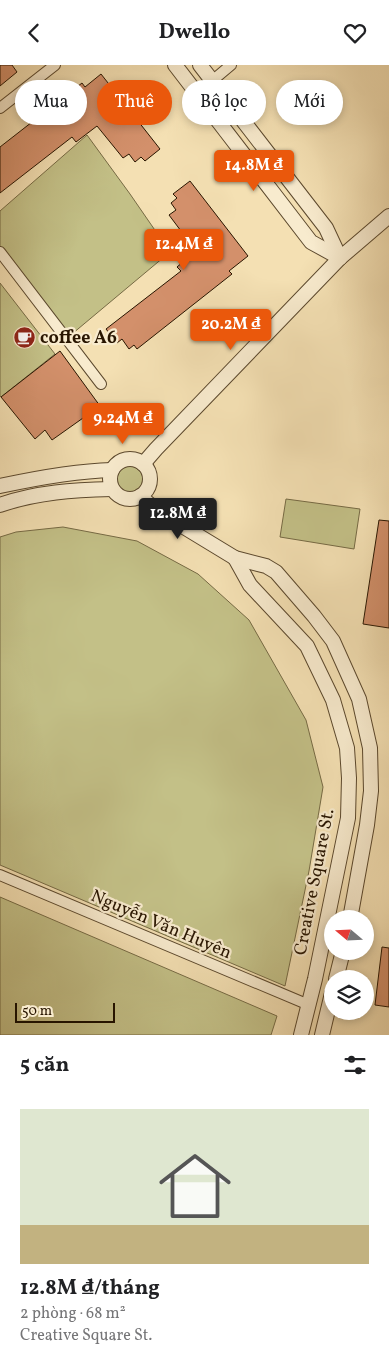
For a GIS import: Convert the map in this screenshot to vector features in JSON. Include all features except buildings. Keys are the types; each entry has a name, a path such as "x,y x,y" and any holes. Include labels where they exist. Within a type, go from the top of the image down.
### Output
{"street":[{"path":"0,108 55,65"},
{"path":"175,65 187,80"},
{"path":"200,65 211,80"},
{"path":"213,80 231,65"},
{"path":"222,125 311,241 340,258"},
{"path":"246,125 326,228 340,258"},
{"path":"144,463 340,258 389,216"},
{"path":"0,252 101,384"},
{"path":"132,458 144,463 150,474 150,481 145,492 140,496 128,499 112,489 110,483 112,470 120,461 132,458"},
{"path":"0,486 48,477 112,470"},
{"path":"0,505 22,497 55,491 112,489"},
{"path":"140,496 156,511 235,558 266,566 276,572 333,641 359,699 370,748 371,791 367,825 352,910"},
{"name":"Creative Square St.","path":"235,558 250,585 308,646 333,700 347,748 349,778 348,818 301,1035"},
{"name":"Nguyễn Văn Huyên","path":"0,875 309,1005"},
{"path":"322,1035 326,1020"}],"shaded area":[{"path":"87,135 170,252 66,339 0,254 0,211"},
{"path":"0,283 55,354 1,397 0,396"},
{"path":"130,464 141,468 145,479 141,490 130,494 119,490 115,479 119,468"},
{"path":"286,499 360,509 354,549 280,537"},
{"path":"63,527 137,541 198,574 249,620 306,720 323,787 309,871 285,986 0,865 0,537 16,532"},
{"path":"0,897 277,1016 271,1035 0,1035"}],"place":[{"name":"coffee A6","path":"24,338"}]}
